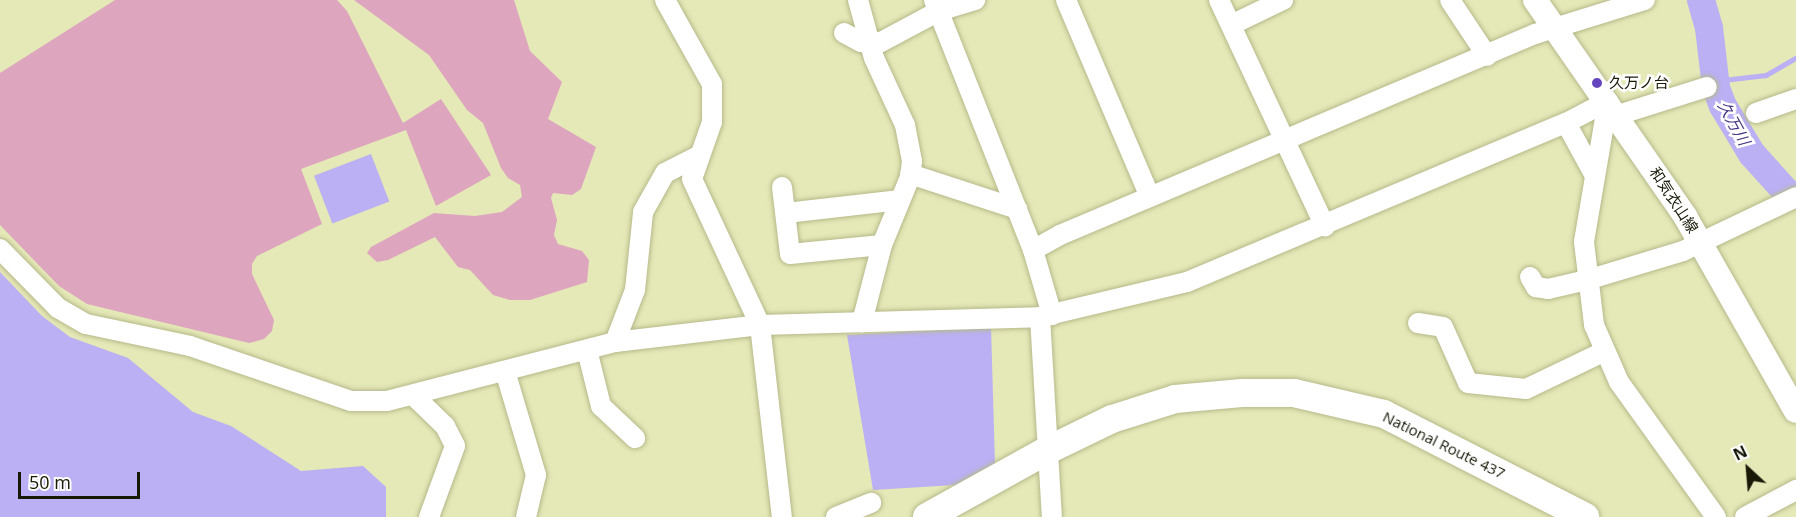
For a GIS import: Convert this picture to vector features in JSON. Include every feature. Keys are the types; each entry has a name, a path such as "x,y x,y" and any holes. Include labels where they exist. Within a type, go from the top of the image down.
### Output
{"highway":[{"name":"National Route 437","path":"958,517 1047,458 1112,419 1175,399 1242,393 1294,393 1384,414 1438,438 1585,517"},
{"name":"National Route 437","path":"927,517 1047,458 1156,422 1243,408 1292,409 1379,429 1552,517"}],"main road":[{"name":"和気衣山線","path":"1535,0 1613,108 1701,243 1796,411"}],"street":[{"path":"665,0 712,84 712,122 692,179 693,188 760,325 782,517"},
{"path":"858,0 870,43 905,125 912,161 910,174 882,245 862,322"},
{"path":"844,33 870,43 894,37 936,5 975,0"},
{"path":"1066,0 1150,197"},
{"path":"1219,0 1324,226"},
{"path":"1231,26 1283,0"},
{"path":"1450,0 1487,56"},
{"path":"1033,250 1150,197 1487,56 1556,28 1645,0"},
{"path":"936,5 1033,250 1046,316 1047,458 1052,517"},
{"path":"0,249 58,308 86,324 228,358 351,401 387,402 615,342 760,325 1046,316 1187,282 1566,123 1613,108 1707,87"},
{"path":"1756,113 1796,99"},
{"path":"1613,108 1594,174 1584,242 1587,280 1603,352 1636,408 1716,517"},
{"path":"1566,123 1594,174"},
{"path":"615,342 635,290 643,212 665,173 699,156"},
{"path":"910,174 1017,209"},
{"path":"782,187 790,254 882,245"},
{"path":"1530,277 1536,287 1548,289 1587,280 1701,243 1796,197"},
{"path":"786,213 900,200"},
{"path":"1418,323 1443,327 1468,383 1526,389 1603,352"},
{"path":"587,350 600,406 635,438"},
{"path":"505,371 536,475 526,517"},
{"path":"413,395 445,426 455,446 429,517"},
{"path":"1745,517 1796,490"},
{"path":"836,517 871,503"}],"shaded area":[{"path":"115,0 337,0 347,11 403,123 441,99 491,175 436,206 406,130 301,169 322,224 257,256 252,264 252,274 274,320 272,331 264,339 249,343 87,304 59,286 0,225 0,73"},
{"path":"354,0 514,0 530,51 562,82 548,119 596,147 581,189 572,195 553,193 551,198 557,220 554,235 558,244 582,251 589,260 587,282 530,300 510,300 493,295 470,270 458,267 435,237 388,260 377,262 367,253 371,247 434,213 475,216 502,212 522,197 520,185 508,178 501,168 483,123 467,110 429,55"},
{"path":"371,154 389,202 332,223 314,176"},
{"path":"0,272 42,316 70,337 128,358 193,412 231,426 301,471 363,466 386,487 386,517 0,517"},
{"path":"991,327 995,464 955,485 873,490 847,335"}],"waterway":[{"name":"久万川","path":"1701,0 1709,28 1716,88 1723,106 1752,154 1790,196"},
{"path":"1715,81 1766,75 1796,58"}],"place":[{"name":"久万ノ台","path":"1597,83"}]}
